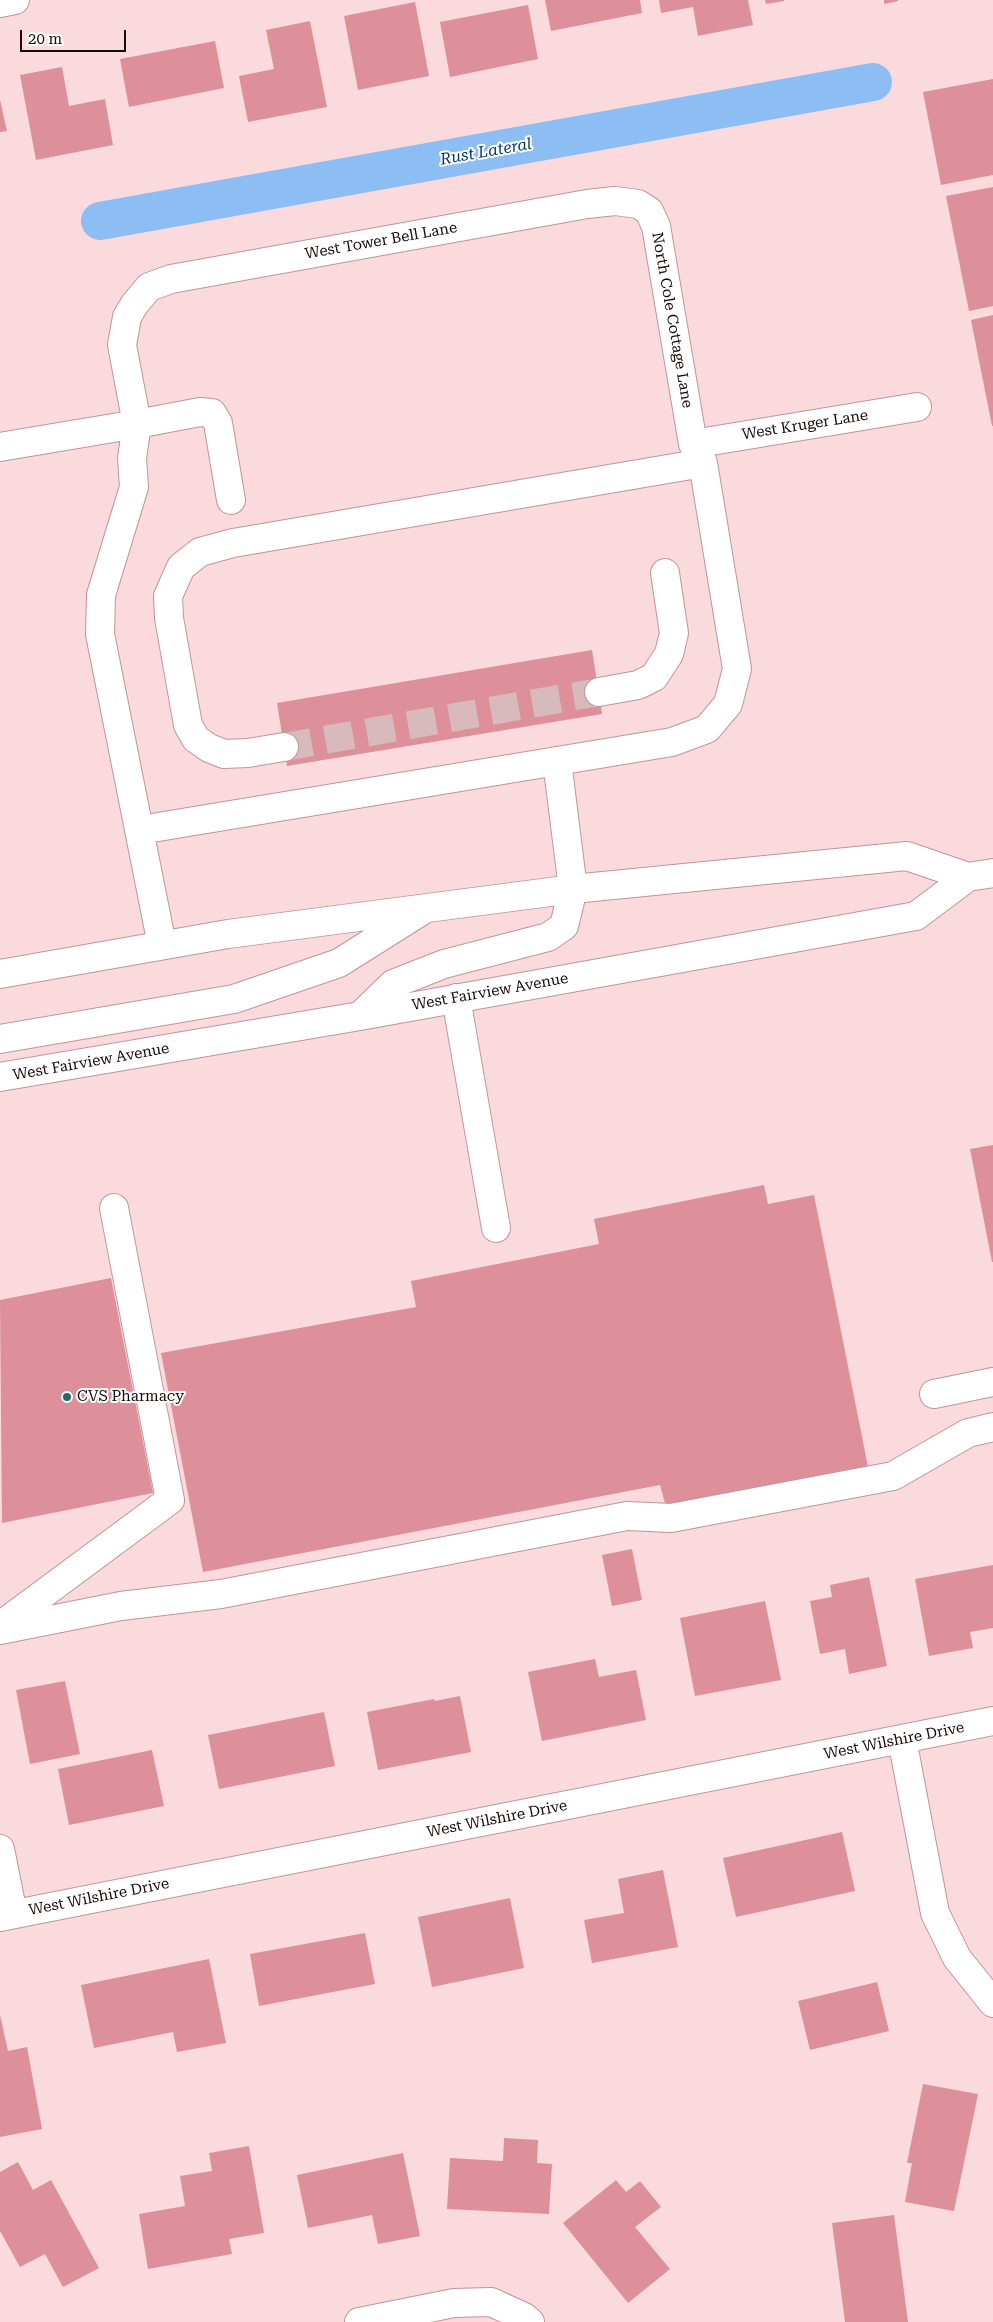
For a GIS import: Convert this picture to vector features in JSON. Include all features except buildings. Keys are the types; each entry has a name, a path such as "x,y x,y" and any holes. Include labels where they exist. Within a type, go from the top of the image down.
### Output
{"street":[{"path":"0,3 15,0"},
{"name":"West Tower Bell Lane","path":"137,424 122,345 127,317 134,304 149,287 171,279 587,204 615,201 638,204"},
{"name":"North Cole Cottage Lane","path":"140,830 672,742 707,729 728,704 737,669 656,226 649,211 638,204"},
{"name":"West Kruger Lane","path":"284,747 248,753 224,754 209,748 196,739 188,725 168,618 168,596 181,567 200,552 233,543 698,453 916,407"},
{"path":"0,447 200,412 212,413 218,423 231,500"},
{"path":"137,424 132,458 134,487 101,595 100,634 162,945"},
{"path":"599,692 638,685 654,676 670,654 674,633 665,573"},
{"path":"360,1016 392,984 444,964 548,937 564,926 573,889 557,761"},
{"name":"West Fairview Avenue","path":"0,974 228,934 573,889 907,856 980,875"},
{"name":"West Fairview Avenue","path":"0,1077 360,1016 916,916 980,875"},
{"path":"0,1039 234,999 339,963 427,907"},
{"path":"456,998 496,1228"},
{"path":"0,1628 170,1500 114,1208"},
{"path":"934,1394 993,1382"},
{"path":"0,1628 121,1606 221,1594 627,1516 671,1518 893,1476 968,1432 993,1427"},
{"name":"West Wilshire Drive","path":"6,1915 993,1721"},
{"path":"902,1739 935,1913 957,1958 993,2003"},
{"path":"0,1849 6,1915"},
{"path":"359,2322 454,2304 491,2302 524,2317 530,2322"}],"waterway":[{"name":"Rust Lateral","path":"100,221 873,82"}],"tunnel":[{"path":"284,747 599,692"}],"place":[{"name":"CVS Pharmacy","path":"67,1397"}]}
